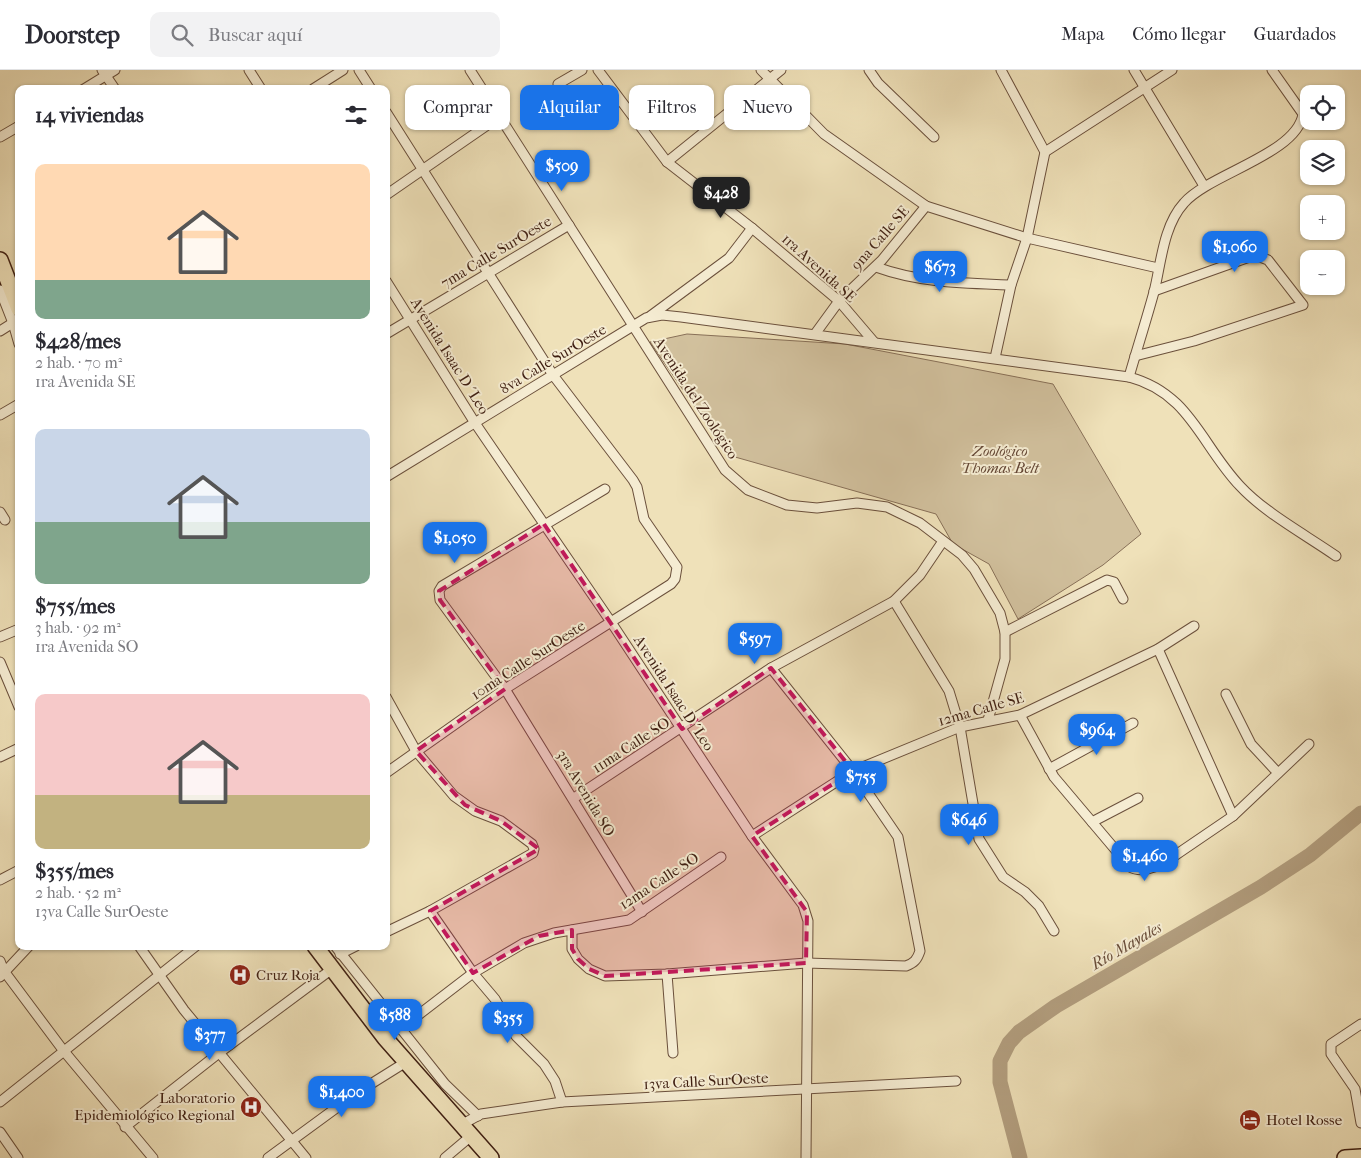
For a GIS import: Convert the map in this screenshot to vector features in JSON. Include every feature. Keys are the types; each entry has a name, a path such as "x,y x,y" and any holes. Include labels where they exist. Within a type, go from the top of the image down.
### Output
{"highway":[{"path":"0,260 10,286 15,308"},
{"path":"318,950 406,1062 491,1158"},
{"path":"1345,1158 1361,1154"}],"street":[{"path":"89,85 104,73 115,70"},
{"path":"249,70 258,85"},
{"path":"319,85 343,70"},
{"path":"359,70 368,85"},
{"name":"Avenida del Zoológico","path":"470,70 479,85"},
{"path":"558,84 582,70"},
{"name":"1ra Avenida SE","path":"598,70 667,162 752,228 839,301 874,342"},
{"path":"761,70 769,81 824,134 926,206 1027,238 1158,268"},
{"path":"667,162 781,70"},
{"path":"869,70 878,83 934,136"},
{"path":"995,358 1011,284 1027,238 1044,152 1002,70"},
{"path":"1134,70 1204,186"},
{"path":"1044,152 1172,70"},
{"path":"1129,377 1171,224 1184,203 1204,186 1262,156 1291,135 1298,127 1303,114 1272,70"},
{"path":"104,73 112,85"},
{"path":"390,118 425,170 553,375"},
{"path":"0,137 15,128"},
{"path":"390,192 481,130"},
{"name":"Avenida del Zoológico","path":"507,130 725,470 748,490 787,505 817,508 857,503 887,507 913,519 944,541 974,569 1000,613 1005,632 1005,659 988,720"},
{"name":"9na Calle SE","path":"815,334 839,301 876,267 926,206"},
{"name":"7ma Calle SurOeste","path":"390,332 487,272 569,225"},
{"name":"8va Calle SurOeste","path":"390,475 633,327 729,258 752,228"},
{"path":"1135,356 1203,339 1303,305 1268,260 1255,255 1154,291"},
{"path":"876,267 902,276 928,281 1011,284"},
{"name":"Avenida Isaac D´Leo","path":"390,287 475,423 611,622 752,836 807,912 806,1158"},
{"path":"646,318 662,315 681,316 1129,377 1153,384 1165,392 1183,409 1241,487 1336,556"},
{"path":"0,331 15,319"},
{"name":"10ma Calle SurOeste","path":"390,770 505,689 671,584 675,579 677,567 644,519 637,486 553,375"},
{"path":"0,416 15,407"},
{"path":"544,524 605,489"},
{"name":"3ra Avenida SO","path":"544,524 442,586 439,591 440,600 505,689 574,798 642,912"},
{"name":"11ma Calle SO","path":"574,798 682,729 771,668 894,601 920,575 944,541"},
{"path":"1005,632 1107,580 1114,582 1123,599"},
{"path":"894,601 949,691 960,727 979,839 1003,876 1025,892 1039,906 1054,930"},
{"name":"12ma Calle SE","path":"752,836 853,771 960,727 1020,715 1158,649 1194,626"},
{"path":"0,638 15,631"},
{"path":"1158,649 1233,816"},
{"path":"0,662 15,698"},
{"path":"572,930 572,949 589,970 605,976 667,974 806,963 906,966 914,963 920,951 898,836 853,771 771,668"},
{"path":"1226,694 1251,744 1278,773"},
{"path":"390,704 416,751 454,796 475,811 501,821 532,844 534,849 533,853 430,911 390,930"},
{"path":"1020,715 1049,768 1130,867 1138,870 1152,868 1164,863 1233,816 1309,744"},
{"path":"1049,768 1133,723"},
{"path":"0,757 15,750"},
{"path":"1092,822 1138,798"},
{"name":"12ma Calle SO","path":"400,1029 474,973 531,939 629,920 721,857"},
{"path":"0,880 15,872"},
{"path":"430,911 495,999 516,1036 544,1064 555,1081 562,1102"},
{"path":"2,974 26,950"},
{"path":"142,950 158,976 306,1158"},
{"path":"0,1102 191,950"},
{"path":"337,950 445,1084 478,1116"},
{"path":"0,961 2,974 125,1127 153,1158"},
{"path":"125,1127 219,1053 332,969"},
{"path":"667,974 674,1053"},
{"path":"1361,1024 1331,1044 1330,1049 1331,1054 1358,1088 1361,1123"},
{"path":"268,1158 358,1092 406,1062"},
{"name":"13va Calle SurOeste","path":"444,1158 478,1116 562,1102 956,1081"},
{"path":"0,1132 18,1158"}],"highlighted area":[{"path":"544,524 682,729 771,668 853,771 752,836 807,912 806,963 605,976 589,969 578,959 572,949 572,930 539,936 473,973 430,911 539,849 501,821 465,805 416,751 505,689 440,600 439,591"}],"green space":[{"name":"Zoológico Thomas Belt","path":"687,334 845,344 1053,384 1141,534 1103,565 1018,619 989,564 953,544 936,514 728,455 650,342"}],"waterway":[{"name":"Río Mayales","path":"1020,1158 1000,1082 1000,1061 1009,1043 1019,1032 1056,1006 1261,887 1310,855 1361,813"}],"place":[{"name":"Cruz Roja","path":"240,975"},
{"name":"Laboratorio Epidemiológico Regional","path":"251,1107"},
{"name":"Hotel Rosse","path":"1250,1120"}]}
